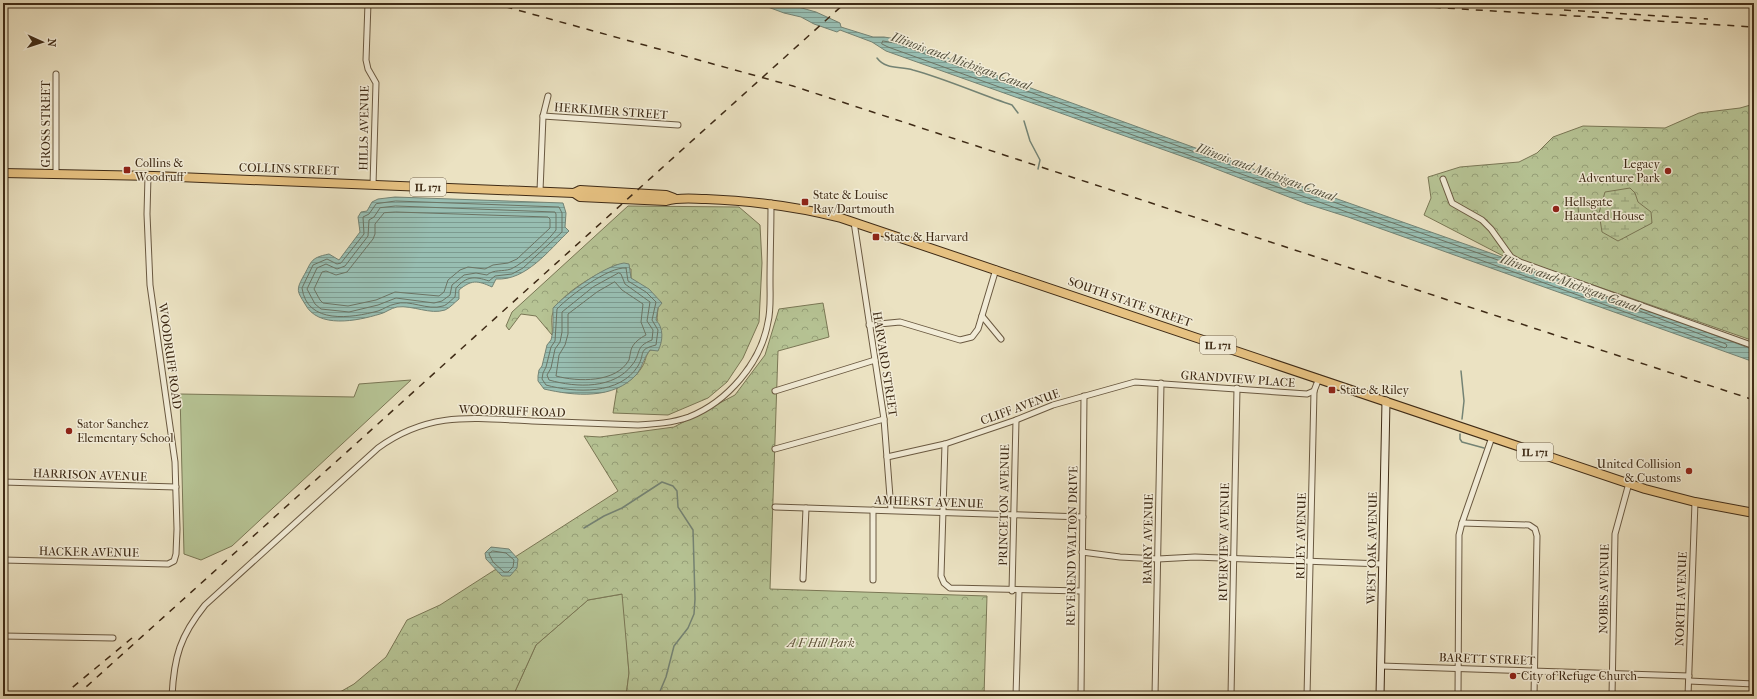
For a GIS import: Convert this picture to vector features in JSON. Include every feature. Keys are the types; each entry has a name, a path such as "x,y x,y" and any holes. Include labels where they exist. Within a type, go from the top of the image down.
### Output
{"main road":[{"name":"COLLINS STREET","path":"3,173 148,176 574,193 580,190 666,195 674,198 771,203"},
{"name":"SOUTH STATE STREET","path":"771,203 810,210 854,222 1629,484 1694,502 1754,513"}],"street":[{"name":"HILLS AVENUE","path":"368,3 366,60 368,69 376,83 373,184"},
{"name":"GROSS STREET","path":"56,74 56,174"},
{"path":"540,191 543,116 548,96"},
{"name":"HERKIMER STREET","path":"543,116 678,125"},
{"name":"WOODRUFF ROAD","path":"148,176 147,214 150,285 175,462 176,554 174,561"},
{"path":"1443,179 1452,203 1482,220 1491,229 1511,257 1520,262 1754,346"},
{"name":"WOODRUFF ROAD","path":"172,696 173,676 180,645 186,630 205,605 378,448 392,438 420,425 436,421 467,418 638,425 666,423 690,416 707,408 725,395 749,368 759,351 768,322 771,203"},
{"name":"HARVARD STREET","path":"854,222 884,419 891,510"},
{"path":"869,325 900,322 960,340 972,337 978,329 996,269"},
{"path":"982,316 1001,339"},
{"path":"775,391 875,360"},
{"name":"RILEY AVENUE","path":"1307,696 1314,391 1319,378"},
{"name":"CLIFF AVENUE","path":"887,457 945,444 1016,420 1053,405 1135,382 1161,383"},
{"name":"GRANDVIEW PLACE","path":"1161,383 1307,394 1314,391"},
{"name":"BARRY AVENUE","path":"1155,696 1161,383"},
{"name":"RIVERVIEW AVENUE","path":"1230,696 1237,388"},
{"name":"REVEREND WALTON DRIVE","path":"1081,696 1084,396"},
{"name":"WEST OAK AVENUE","path":"1380,696 1386,401"},
{"path":"775,449 884,419"},
{"name":"PRINCETON AVENUE","path":"1012,590 1016,420"},
{"path":"1458,696 1459,535 1492,437"},
{"path":"945,444 941,576 944,583 950,588 1019,591 1081,591"},
{"name":"HARRISON AVENUE","path":"3,482 176,488"},
{"name":"NOBES AVENUE","path":"1612,696 1615,534 1629,484"},
{"name":"NORTH AVENUE","path":"1688,696 1694,502"},
{"name":"AMHERST AVENUE","path":"775,507 1083,517"},
{"path":"803,579 806,508"},
{"path":"873,510 873,580"},
{"path":"1462,523 1528,525 1535,529 1537,536 1534,696"},
{"path":"1082,552 1120,557 1158,559 1195,557 1382,564"},
{"name":"HACKER AVENUE","path":"3,560 168,564 174,561"},
{"path":"1019,591 1016,696 1028,696"},
{"path":"3,636 113,638"},
{"name":"BARETT STREET","path":"1381,666 1612,673 1754,684"}],"green space":[{"name":"Legacy Adventure Park","path":"1754,104 1754,341 1527,262 1509,259 1424,215 1431,198 1428,177 1460,167 1519,162 1537,153 1553,137 1583,126 1665,128 1699,113 1740,108"},
{"path":"1630,188 1635,193 1638,202 1651,212 1652,223 1618,241 1602,232 1599,213 1605,192"},
{"path":"628,206 739,207 760,225 762,263 759,322 743,358 727,382 708,398 668,415 613,413 617,388 628,382 640,371 648,352 650,350 654,350 658,308 631,278 631,269 617,265 589,279 569,293 555,308 552,316 552,335 536,316 521,314 509,330 506,326 512,312"},
{"path":"1578,206 1579,220 1567,222 1567,208"},
{"name":"A F Hill Park","path":"823,303 829,337 778,351 770,589 987,596 984,696 626,696 629,673 622,594 588,600 536,645 513,696 333,696 354,684 386,657 407,620 440,605 618,491 584,436 600,437 674,427 735,395 765,355 779,309"},
{"path":"411,380 232,546 201,560 184,554 180,394 354,397 359,384"},
{"path":"623,594 629,673 626,696 513,696 536,645 588,600"}],"water":[{"name":"Illinois and Michigan Canal","path":"757,3 784,3 816,12 840,23 841,27 873,37 896,39 1278,178 1612,296 1754,350 1754,362 1348,217 1307,204 1198,162 886,51 872,42 840,30 837,32 814,24 801,17 784,13"},
{"path":"395,197 563,203 566,213 565,227 569,231 545,255 527,270 507,278 496,279 492,287 478,282 467,284 459,290 459,299 445,310 427,311 409,307 397,307 371,317 350,321 328,320 311,312 302,300 298,288 312,261 318,257 329,254 339,260 360,232 358,217 361,212 367,211 372,202 378,199"},
{"path":"624,263 629,264 631,278 649,289 662,303 658,308 656,320 659,323 662,335 658,351 650,350 637,374 628,382 605,392 581,394 544,389 538,381 538,376 547,345 551,340 553,331 553,308 586,281 606,269"},
{"path":"491,547 509,549 518,559 517,568 510,576 502,576 486,559 485,553"}],"waterway":[{"path":"877,58 889,66 925,74 1012,105 1018,113"},
{"path":"1024,121 1030,141 1040,160 1038,169"},
{"path":"1461,371 1464,401 1462,419"},
{"path":"1460,434 1460,439 1462,442 1484,448"},
{"path":"584,528 604,516 622,508 662,482 673,486 677,491 678,507 693,530 694,614 688,628 674,646 666,677 658,696"}],"railway":[{"path":"492,3 793,86 1754,400"},
{"path":"76,696 845,3"},
{"path":"1364,3 1754,27"},
{"path":"1564,10 1708,19"},
{"path":"62,696 132,638"}],"place":[{"name":"Collins & Woodruff","path":"127,170"},
{"name":"Legacy Adventure Park","path":"1668,171"},
{"name":"State & Louise Ray/Dartmouth","path":"805,202"},
{"name":"Hellsgate Haunted House","path":"1556,209"},
{"name":"State & Harvard","path":"876,237"},
{"name":"State & Riley","path":"1332,390"},
{"name":"Sator Sanchez Elementary School","path":"69,431"},
{"name":"United Collision & Customs","path":"1689,471"},
{"name":"City of Refuge Church","path":"1513,676"}]}
